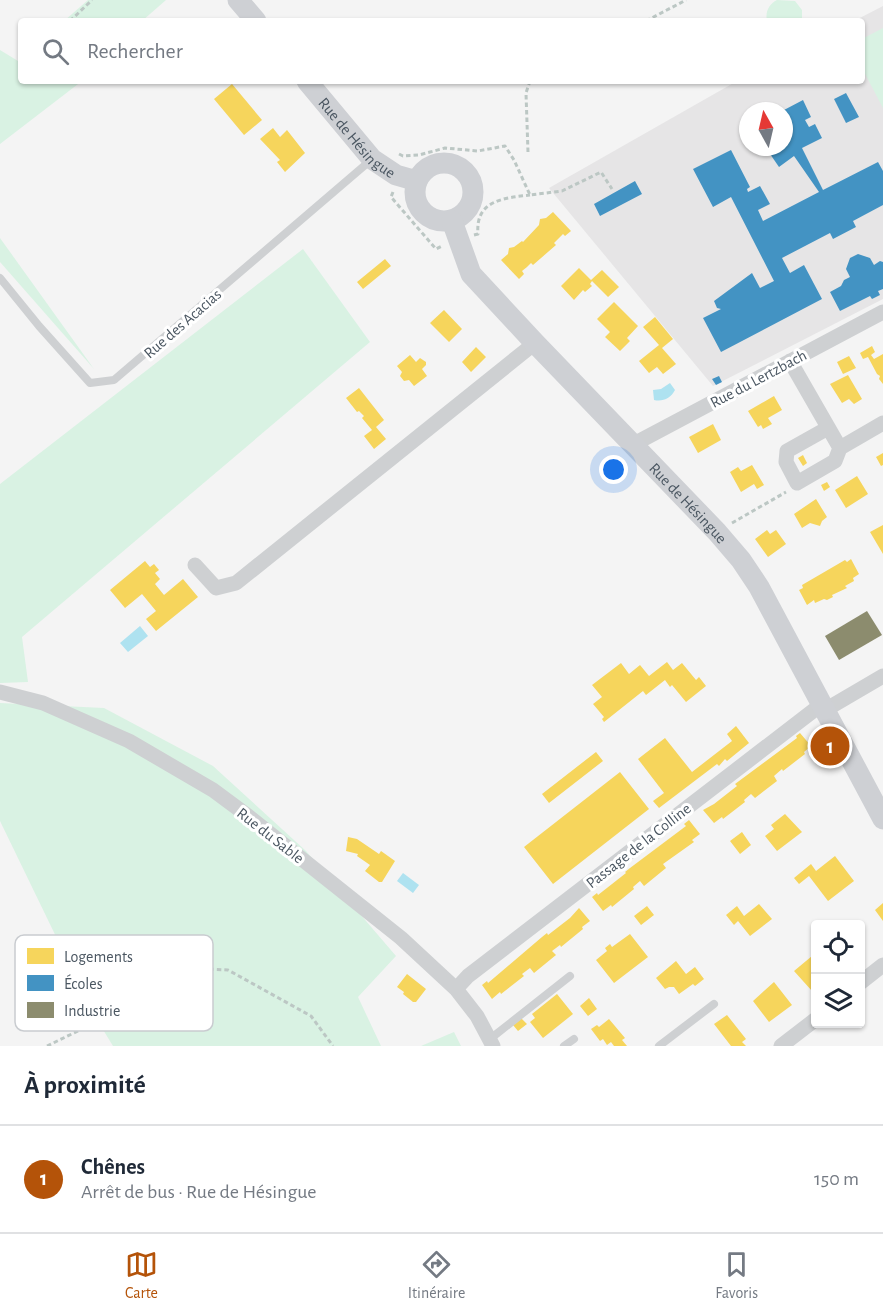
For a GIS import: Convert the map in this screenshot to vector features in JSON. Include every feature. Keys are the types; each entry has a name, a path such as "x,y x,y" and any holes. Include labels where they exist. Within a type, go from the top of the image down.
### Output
{"main road":[{"path":"238,0 253,18"},
{"name":"Rue de Hésingue","path":"310,84 372,159 399,165 417,181"},
{"path":"440,163 460,167 471,179 474,194 456,230 443,222 434,220 420,208 416,200 417,181 422,172 440,163"},
{"name":"Rue de Hésingue","path":"456,230 471,274 634,444 741,560 759,586 883,819"}],"street":[{"name":"Rue du Lertzbach","path":"634,444 883,312"},
{"path":"195,565 216,588 236,583 535,343"},
{"path":"790,361 840,448"},
{"path":"828,428 787,451 786,462 797,483 835,461 840,448 883,423"},
{"name":"Passage de la Colline","path":"456,988 824,707 883,676"},
{"name":"Rue du Sable","path":"0,692 43,703 129,741 213,790 401,938 456,988 471,1006 491,1043"},
{"path":"865,980 883,965"},
{"path":"781,1046 811,1023"}],"lane":[{"name":"Rue des Acacias","path":"0,278 90,383 114,380 372,159"},
{"path":"491,1043 570,976"},
{"path":"659,1046 714,1004"},
{"path":"564,1046 574,1039"}],"path":[{"path":"73,18 92,0"},
{"path":"652,18 686,0"},
{"path":"528,152 526,93 529,84"},
{"path":"436,249 392,197 399,165 419,155 445,148 478,151 505,146 530,195"},
{"path":"456,230 478,234 477,227 484,208 496,200 562,191 602,172 612,189"},
{"path":"717,532 797,483"},
{"path":"213,969 228,970 311,1016 333,1046"},
{"path":"47,1046 78,1031"}],"shaded area":[{"path":"883,6 883,299 713,386 549,188 732,84 865,84 865,18 860,18"}],"green space":[{"path":"88,0 166,0 145,18 67,18"},
{"path":"777,0 795,1 802,10 802,18 767,18 768,9"},
{"path":"883,28 883,108 865,74 865,37"},
{"path":"0,50 18,61 18,84 78,84 0,144"},
{"path":"0,238 94,369 0,262"},
{"path":"303,249 370,342 22,637 28,682 0,683 0,484"},
{"path":"0,703 104,708 213,766 306,851 396,956 358,997 381,1046 113,1046 104,1031 213,1031 213,935 55,935 0,821"},
{"path":"454,1032 461,1046 421,1046"}],"water":[{"path":"670,383 675,390 671,395 664,400 654,400 653,390 661,389"},
{"path":"140,626 148,636 128,652 120,643"},
{"path":"403,873 419,885 413,893 397,881"}],"building: Logements":[{"path":"232,84 262,120 244,135 214,99"},
{"path":"273,128 280,137 287,130 305,153 285,172 277,162 280,160 260,139"},
{"path":"553,212 571,231 565,236 563,234 554,243 556,245 533,265 531,263 522,271 524,274 519,279 501,260 508,254 509,248 523,242 539,225 540,219 546,218"},
{"path":"385,259 391,266 363,289 357,282"},
{"path":"579,268 591,280 602,270 619,287 608,297 592,281 590,284 592,286 585,292 583,290 574,300 561,286"},
{"path":"614,302 638,326 627,338 630,341 620,351 605,337 610,332 597,319"},
{"path":"444,310 462,329 449,342 430,323"},
{"path":"655,317 673,339 662,348 676,364 663,374 657,367 649,373 639,361 659,345 643,327"},
{"path":"872,346 875,352 871,355 874,359 883,354 883,384 868,357 863,359 860,353"},
{"path":"476,347 486,357 471,372 462,362"},
{"path":"410,355 416,362 420,358 426,362 422,369 427,376 414,386 409,380 404,381 400,376 402,372 397,366"},
{"path":"849,356 856,368 843,374 837,362"},
{"path":"848,375 862,399 854,404 849,399 842,403 830,384"},
{"path":"359,388 384,420 376,427 386,439 374,449 364,436 372,430 362,418 364,416 359,411 357,412 346,398"},
{"path":"774,396 782,410 768,418 772,424 763,429 761,425 758,427 748,411"},
{"path":"713,424 721,440 698,453 689,437"},
{"path":"883,453 883,465 881,466 876,457"},
{"path":"803,455 807,463 803,466 798,458"},
{"path":"752,465 764,485 757,489 754,484 741,492 730,472 738,467 741,471"},
{"path":"857,476 868,494 846,508 835,490"},
{"path":"827,482 830,487 824,491 821,485"},
{"path":"816,499 827,517 820,526 810,523 802,528 794,514"},
{"path":"883,525 883,554 870,532"},
{"path":"767,530 770,534 776,530 786,544 768,557 755,539"},
{"path":"851,559 859,574 853,578 854,581 845,586 847,588 832,595 833,597 815,603 814,600 807,605 799,590 803,588 802,585 845,560 847,562"},
{"path":"145,561 150,567 154,564 159,570 155,573 160,579 155,584 164,595 183,579 198,597 156,631 146,619 156,611 142,594 125,608 110,590"},
{"path":"667,662 673,670 682,663 696,680 699,677 706,686 686,702 665,680 646,695 643,691 604,722 602,719 604,717 593,704 602,697 592,685 621,663 629,674 640,665 649,676"},
{"path":"736,726 749,743 659,808 653,801 664,793 638,759 665,738 692,772 732,741 727,734"},
{"path":"800,733 811,746 804,752 805,754 774,776 777,781 755,798 751,794 744,800 745,802 714,823 703,810 737,786 735,784 797,738 796,736"},
{"path":"596,752 603,761 549,803 542,794"},
{"path":"620,772 649,809 553,884 524,847"},
{"path":"785,814 802,832 777,851 765,836 774,829 771,825"},
{"path":"689,820 700,834 692,840 694,842 663,864 666,868 644,886 640,881 612,907 611,905 603,911 592,897 597,893 598,895 686,826 684,824"},
{"path":"742,832 751,845 740,854 730,841"},
{"path":"348,837 357,839 379,854 381,851 395,861 382,882 365,871 370,865 357,856 358,854 346,851"},
{"path":"835,856 854,881 828,901 809,876 799,884 794,878 811,864 816,871"},
{"path":"883,903 883,921 875,910"},
{"path":"759,904 772,919 750,936 738,921 734,925 726,915 737,906 744,916"},
{"path":"647,906 654,915 641,925 634,916"},
{"path":"579,908 590,921 582,927 583,929 561,947 560,945 552,951 556,955 534,973 530,968 522,974 524,976 492,999 482,985 487,981 488,983 547,933 548,935 570,918"},
{"path":"630,934 648,957 614,983 596,960 607,951 605,948 610,944 612,947"},
{"path":"811,957 811,990 794,971"},
{"path":"676,961 686,974 695,967 704,979 679,994 674,987 665,989 656,978"},
{"path":"407,974 426,989 416,1002 413,1002 397,987"},
{"path":"774,982 792,1005 769,1022 753,1001"},
{"path":"557,994 573,1014 543,1038 530,1022 535,1018 532,1014"},
{"path":"589,998 597,1009 588,1016 580,1006"},
{"path":"727,1015 746,1039 742,1042 746,1046 731,1046 714,1024"},
{"path":"521,1018 527,1024 518,1031 513,1025"},
{"path":"609,1019 625,1038 622,1040 627,1046 614,1046 611,1042 607,1045 603,1039 600,1041 591,1029 597,1025 599,1027"}],"building: Écoles":[{"path":"846,93 859,117 846,123 834,99"},
{"path":"803,100 811,117 805,120 809,127 815,124 822,138 802,148 823,190 878,162 883,171 883,205 853,221 856,227 833,239 830,233 782,258 790,273 804,265 822,299 721,352 703,318 721,309 717,308 714,301 752,273 760,288 774,281 731,197 713,207 693,169 731,150 750,187 747,189 748,192 760,186 770,204 758,210 763,221 819,192 794,156 779,167 771,156 793,156 793,105"},
{"path":"635,181 642,194 600,216 594,204"},
{"path":"858,254 870,258 874,265 880,261 883,262 883,289 878,291 880,295 872,299 870,296 840,311 830,292 850,277 846,269 850,258"},
{"path":"719,376 722,382 716,385 712,379"}],"building: Industrie":[{"path":"867,611 882,635 839,660 825,636"}],"place":[{"name":"Chênes","path":"830,746"}]}
